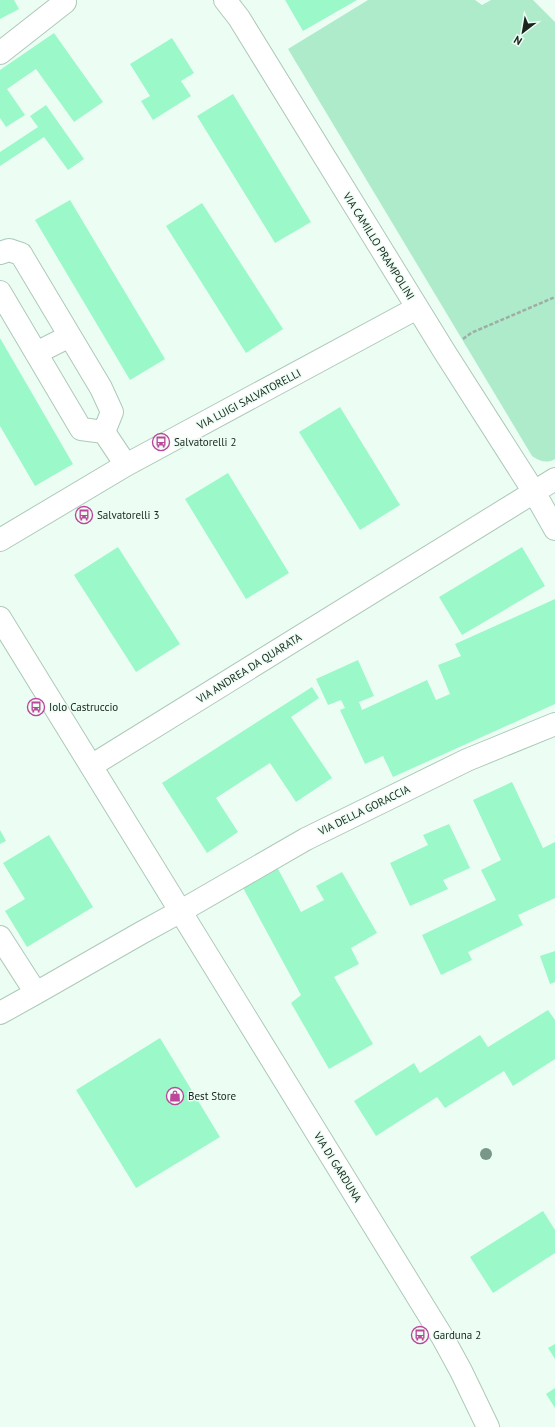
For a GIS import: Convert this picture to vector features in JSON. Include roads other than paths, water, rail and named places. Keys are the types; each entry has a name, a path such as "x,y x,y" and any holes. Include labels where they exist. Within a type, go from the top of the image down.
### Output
{"street":[{"name":"VIA CAMILLO PRAMPOLINI","path":"225,0 239,18 417,308 534,492 555,529"},
{"path":"0,53 63,1"},
{"path":"0,253 9,250 21,254 101,388 112,412 104,432"},
{"path":"0,292 81,429 104,432 126,465"},
{"name":"VIA LUIGI SALVATORELLI","path":"0,540 126,465 417,308"},
{"path":"36,354 70,336"},
{"name":"VIA ANDREA DA QUARATA","path":"91,766 555,479"},
{"path":"0,618 91,766"},
{"name":"VIA DELLA GORACCIA","path":"0,1013 36,994 306,839 467,760 555,724"},
{"name":"VIA DI GARDUNA","path":"91,766 443,1338 488,1427"},
{"path":"0,937 36,994"}],"place":[{"name":"Salvatorelli 2","path":"161,442"},
{"name":"Salvatorelli 3","path":"84,515"},
{"name":"Iolo Castruccio","path":"36,707"},
{"name":"Best Store","path":"175,1096"},
{"name":"Garduna 2","path":"420,1335"}]}
